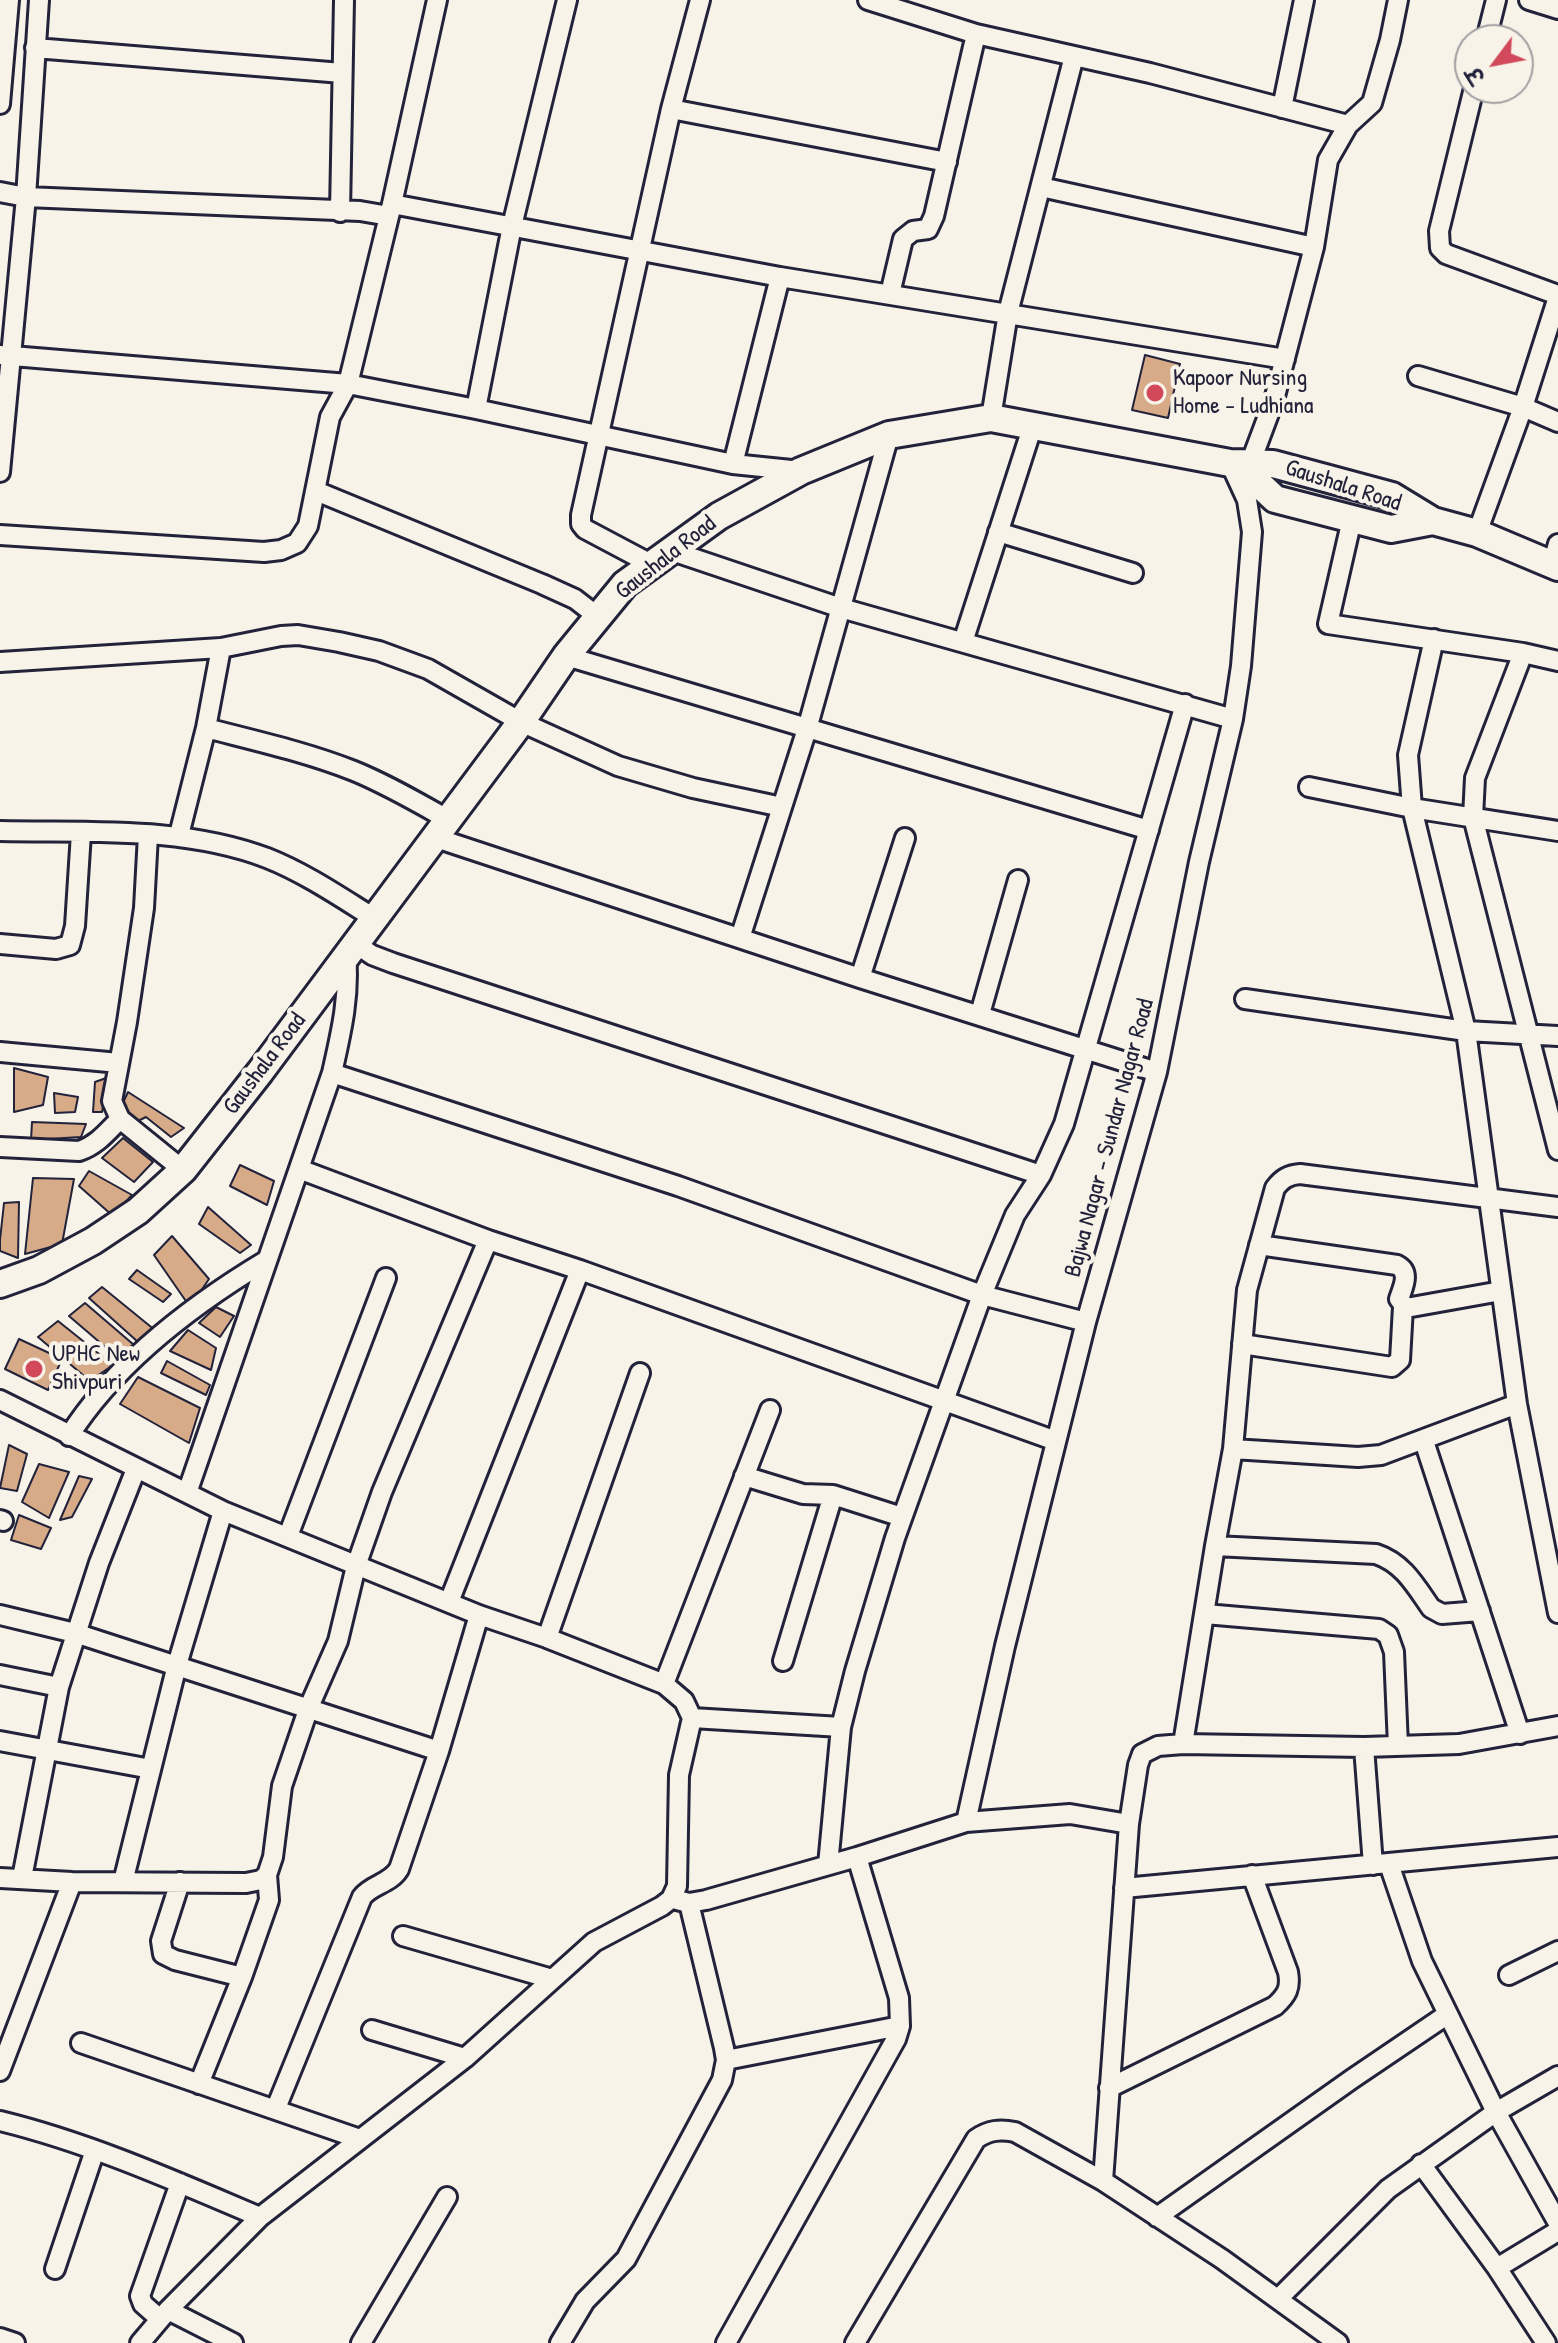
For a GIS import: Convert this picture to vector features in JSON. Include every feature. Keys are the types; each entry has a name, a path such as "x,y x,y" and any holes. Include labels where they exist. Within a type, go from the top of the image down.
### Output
{"street":[{"path":"0,104 9,0"},
{"path":"0,472 6,355 26,197 39,0"},
{"path":"340,212 344,0"},
{"path":"0,535 264,552 281,550 297,543 308,526 330,417 348,384 391,210 437,0"},
{"path":"476,409 512,226 567,0"},
{"path":"700,0 671,109 597,435 581,515 582,527 660,557 1233,719"},
{"path":"868,0 976,34 1150,73 1348,125"},
{"path":"1282,108 1304,0"},
{"path":"1398,0 1372,103 1348,125 1328,160 1314,247 1285,359 1266,425 1248,464 1275,499 1391,529 1433,521"},
{"path":"1490,24 1496,0"},
{"path":"1529,0 1558,9"},
{"path":"890,294 903,239 913,231 924,231 931,225 976,34"},
{"path":"35,48 342,73"},
{"path":"991,418 1008,313 1074,56"},
{"path":"1470,104 1439,231 1440,248 1446,254 1558,296 1523,407 1477,533"},
{"path":"671,109 947,162"},
{"path":"1041,187 1314,247"},
{"path":"0,192 26,197 340,212 391,210 512,226 780,277 1285,359"},
{"path":"733,464 780,277"},
{"path":"6,355 348,384 733,464 801,471"},
{"path":"1418,376 1523,407 1558,422"},
{"name":"Gaushala Road","path":"0,1284 39,1270 93,1241 138,1211 183,1170 260,1072 521,722 566,656 625,584 719,516 801,471 889,435 991,418 1032,428 1248,464 1392,496 1433,521 1556,559"},
{"path":"963,642 1032,428"},
{"path":"740,938 807,729 889,435"},
{"name":"Bajwa Nagar - Sundar Nagar Road","path":"966,1822 1005,1646 1086,1322 1157,1072 1199,862 1233,719 1241,666 1252,532 1247,500 1248,464"},
{"path":"316,491 542,584 575,599 597,616"},
{"path":"1352,519 1328,624 1558,661"},
{"path":"998,532 1133,573"},
{"path":"0,662 221,648 258,639 298,635 379,651 441,675 521,722 618,766 693,788 782,807"},
{"path":"1434,639 1408,755 1412,808 1466,1031 1517,1404 1558,1613"},
{"path":"179,835 206,728 221,648"},
{"path":"1523,653 1475,778 1473,817 1558,1150"},
{"path":"566,656 1149,830"},
{"path":"828,1865 841,1727 902,1517 982,1295 1015,1215 1041,1175 1067,1116 1185,704"},
{"path":"206,728 340,766 391,788 440,828 740,938 1157,1072"},
{"path":"1309,787 1412,808 1558,831"},
{"path":"0,831 179,835 224,844 270,859 306,876 374,918"},
{"path":"0,944 56,949 70,945 75,926 81,833"},
{"path":"148,835 144,908 112,1101 120,1119 183,1170"},
{"path":"860,978 905,838"},
{"path":"980,1014 1018,880"},
{"path":"187,1493 332,1073 345,1012 351,949 1041,1175"},
{"path":"1245,999 1466,1031 1558,1036"},
{"path":"0,1052 119,1063"},
{"path":"332,1073 678,1186 982,1295 1086,1322"},
{"path":"0,1147 79,1151 103,1138 120,1119"},
{"path":"299,1169 488,1240 580,1270 1056,1441"},
{"path":"1183,1744 1233,1449 1247,1290 1275,1188 1290,1175 1558,1207"},
{"path":"199,2084 269,1900 267,1875 273,1857 282,1786 309,1707 338,1641 356,1566 382,1492 488,1240"},
{"path":"1242,1344 1392,1367 1400,1360 1403,1307 1399,1299 1405,1277 1402,1267 1259,1245"},
{"path":"69,1436 114,1376 221,1289 267,1260"},
{"path":"449,1602 580,1270"},
{"path":"288,1536 386,1278"},
{"path":"1403,1307 1501,1291"},
{"path":"547,1638 640,1373"},
{"path":"0,1400 223,1511 479,1615 664,1684 684,1701 692,1718 679,1775 677,1886 726,2060 722,2080 626,2259 585,2301 560,2343"},
{"path":"1233,1449 1358,1457 1381,1455 1517,1404"},
{"path":"664,1684 770,1410"},
{"path":"1424,1441 1520,1734"},
{"path":"22,1878 59,1687 75,1633 136,1469"},
{"path":"744,1476 803,1494 833,1495 902,1517"},
{"path":"783,1661 833,1495"},
{"path":"123,1882 177,1665 223,1511"},
{"path":"1215,1546 1376,1554 1402,1568 1437,1612 1480,1611"},
{"path":"1205,1614 1379,1629 1388,1635 1394,1652 1398,1746"},
{"path":"0,1615 75,1633 439,1751"},
{"path":"276,2108 362,1897 366,1891 392,1878 399,1869 439,1751 479,1615"},
{"path":"0,1675 59,1687"},
{"path":"692,1718 841,1727"},
{"path":"1103,2181 1129,1824 1142,1754 1158,1746 1183,1744 1364,1747 1459,1744 1558,1726"},
{"path":"0,1741 151,1769"},
{"path":"1364,1747 1381,1864 1422,1961 1496,2112 1558,2223"},
{"path":"140,2343 260,2217 465,2058 594,1942 680,1901 718,1897 966,1822 1070,1814 1129,1824"},
{"path":"1124,1888 1558,1847"},
{"path":"726,2343 896,2039 900,2026 899,1998 857,1857"},
{"path":"0,1878 72,1882 254,1882 267,1875"},
{"path":"1109,2088 1275,2006 1285,1996 1290,1985 1288,1972 1252,1875"},
{"path":"0,2071 72,1882"},
{"path":"180,1882 161,1941 163,1954 175,1960 242,1977"},
{"path":"403,1936 552,1979"},
{"path":"1509,1975 1558,1951"},
{"path":"1157,2217 1448,2014"},
{"path":"726,2060 900,2026"},
{"path":"372,2030 465,2058"},
{"path":"81,2043 360,2139"},
{"path":"1278,2299 1388,2189 1496,2112 1558,2076"},
{"path":"0,2121 95,2150 260,2217"},
{"path":"855,2343 976,2139 986,2132 1002,2130 1015,2132 1103,2181 1338,2343"},
{"path":"55,2269 95,2150"},
{"path":"1421,2164 1497,2268 1546,2343"},
{"path":"180,2183 140,2296 143,2304 164,2315 233,2343"},
{"path":"361,2343 447,2197"},
{"path":"1497,2268 1558,2231"},
{"path":"0,2338 15,2343"}],"building":[{"path":"1145,355 1180,364 1168,418 1132,410"},
{"path":"14,1068 48,1077 43,1105 14,1112"},
{"path":"109,1077 102,1112 93,1112 95,1082"},
{"path":"128,1092 184,1128 171,1137 146,1117 136,1122 121,1107"},
{"path":"54,1093 78,1097 75,1112 55,1113"},
{"path":"32,1122 86,1124 81,1137 31,1140"},
{"path":"123,1138 153,1162 134,1182 102,1158"},
{"path":"240,1165 274,1181 267,1205 230,1186"},
{"path":"89,1171 132,1195 113,1216 79,1186"},
{"path":"33,1178 74,1179 62,1244 25,1254"},
{"path":"19,1202 18,1258 0,1251 0,1240 4,1203"},
{"path":"208,1207 251,1245 240,1253 199,1224"},
{"path":"172,1236 209,1279 190,1307 154,1255"},
{"path":"137,1270 171,1294 163,1302 129,1279"},
{"path":"102,1287 156,1331 138,1342 89,1298"},
{"path":"85,1303 134,1345 118,1358 69,1316"},
{"path":"216,1307 234,1316 220,1337 199,1323"},
{"path":"58,1321 113,1365 90,1381 38,1337"},
{"path":"188,1330 216,1348 211,1370 170,1351"},
{"path":"19,1339 62,1359 48,1390 5,1369"},
{"path":"167,1361 210,1385 206,1395 161,1373"},
{"path":"138,1377 200,1408 189,1443 120,1404"},
{"path":"9,1445 27,1454 17,1491 0,1488"},
{"path":"39,1464 69,1472 49,1518 22,1502"},
{"path":"79,1476 92,1479 72,1517 60,1520"},
{"path":"19,1515 51,1528 41,1549 11,1540"}],"place":[{"name":"Kapoor Nursing Home - Ludhiana","path":"1155,393"},
{"name":"UPHC New Shivpuri","path":"34,1369"}]}
